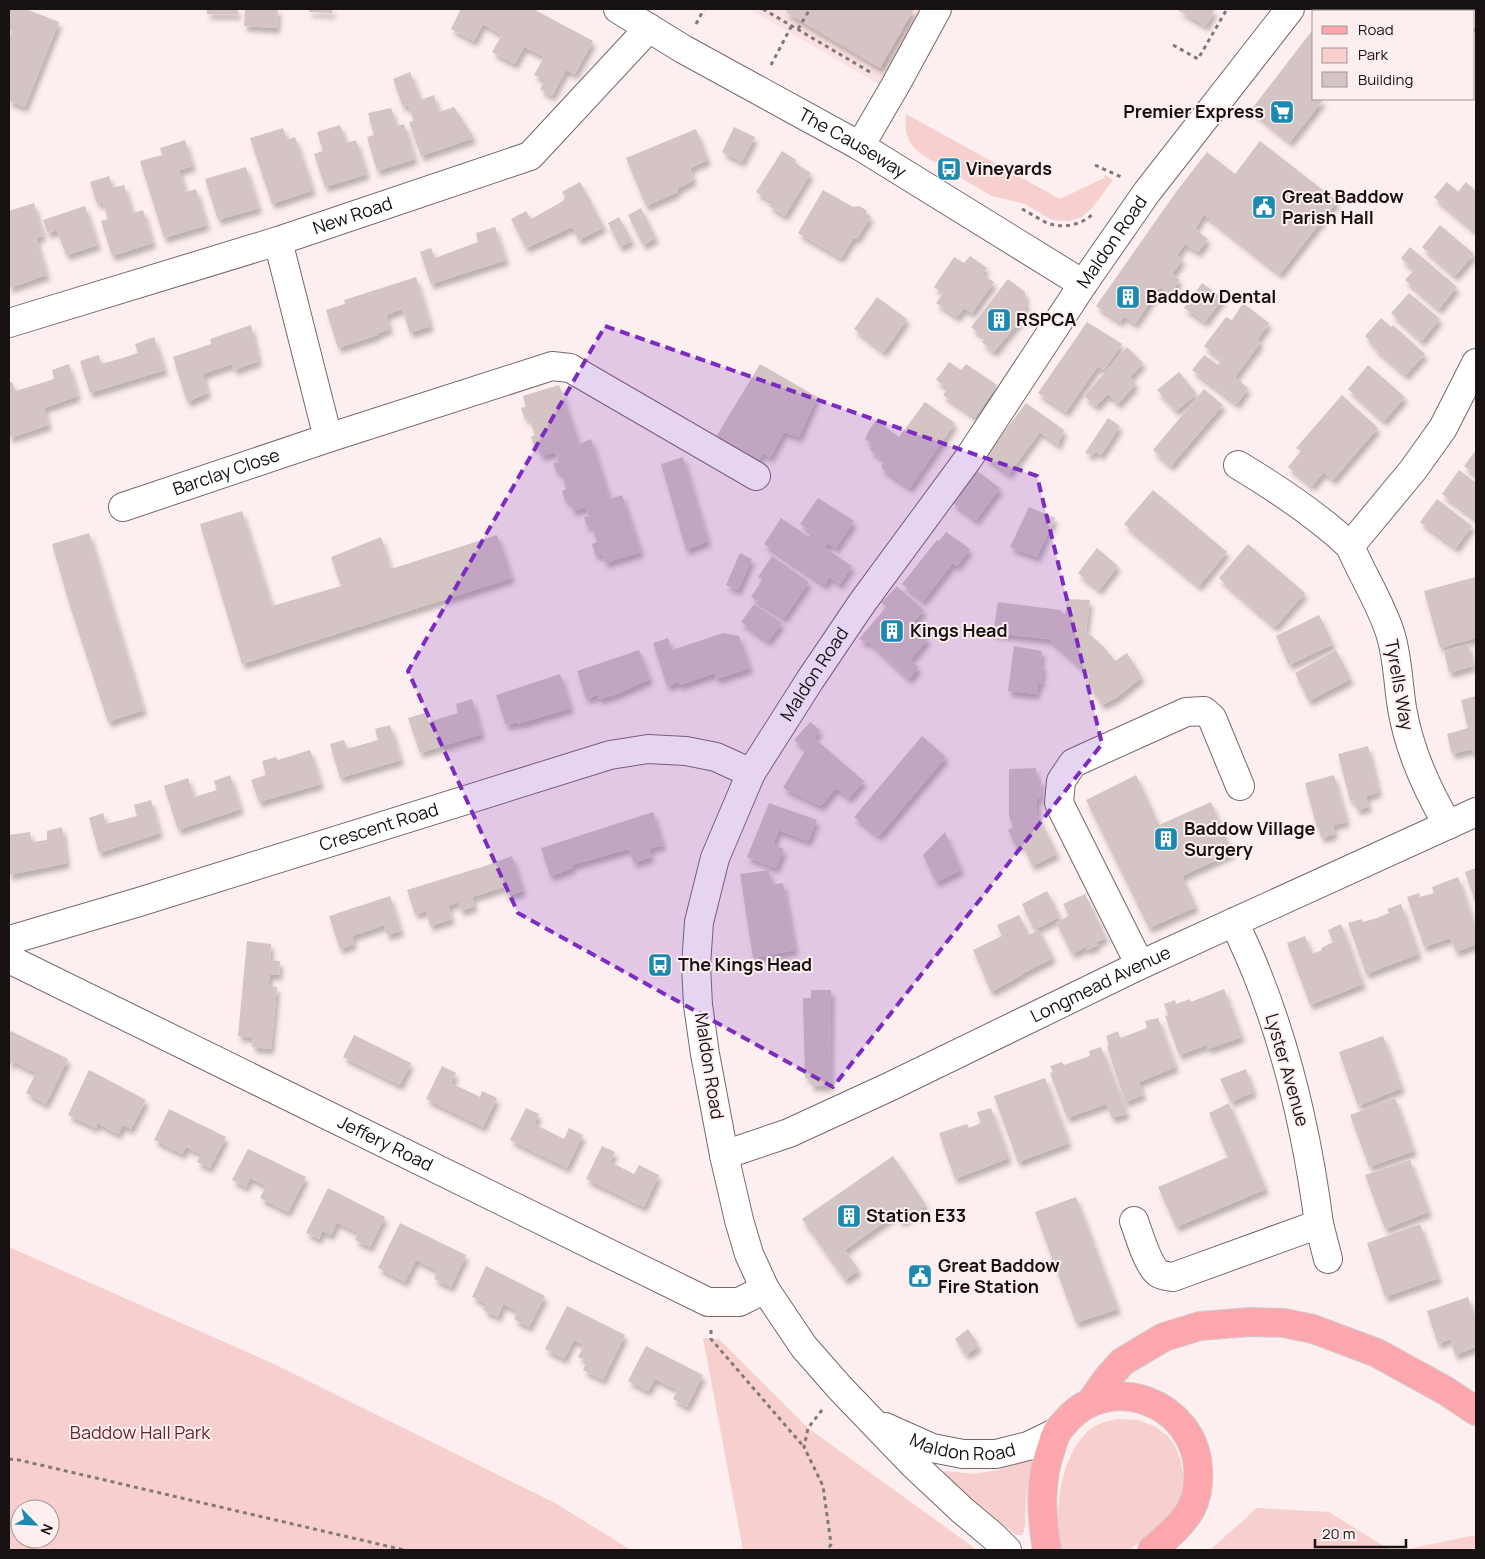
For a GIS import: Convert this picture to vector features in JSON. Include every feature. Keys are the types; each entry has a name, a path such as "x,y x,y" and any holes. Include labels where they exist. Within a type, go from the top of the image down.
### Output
{"main road":[{"path":"1090,1403 1122,1362 1164,1337 1200,1326 1250,1322 1284,1323 1314,1329 1377,1353 1446,1391 1476,1411"},
{"name":"Maldon Road","path":"1047,1550 1041,1507 1043,1476 1057,1432 1074,1413 1090,1403 1110,1397 1137,1397 1165,1409 1185,1428 1197,1454 1199,1483 1191,1509 1170,1534 1152,1550"}],"street":[{"name":"The Causeway","path":"618,9 683,49 860,146 1083,284"},
{"path":"860,146 937,9"},
{"name":"Maldon Road","path":"1007,1550 914,1465 870,1420 804,1347 765,1289 749,1254 724,1155 704,1054 698,1005 696,966 699,922 715,858 751,773 815,672 862,603 968,458 1083,284 1147,192 1290,9"},
{"name":"New Road","path":"9,323 278,241 530,156 649,28"},
{"path":"278,241 328,438"},
{"path":"1350,546 1413,470 1443,428 1476,363"},
{"name":"Barclay Close","path":"123,507 328,438 552,366 570,368 756,476"},
{"name":"Tyrells Way","path":"1238,465 1326,524 1350,546 1380,608 1391,637 1398,671 1402,708 1411,746 1429,790 1448,825"},
{"path":"1140,965 1059,803 1060,781 1073,763 1186,712 1204,711 1212,718 1240,786"},
{"name":"Crescent Road","path":"9,943 10,940 139,902 610,755 648,749 686,751 716,757 751,773"},
{"name":"Longmead Avenue","path":"724,1155 778,1138 1140,965 1476,812"},
{"name":"Lyster Avenue","path":"1234,922 1257,974 1285,1057 1304,1131 1313,1174 1319,1224 1328,1259"},
{"name":"Jeffery Road","path":"9,959 708,1302 738,1302 765,1289"},
{"path":"1134,1221 1156,1272 1173,1277 1319,1224"},
{"name":"Maldon Road","path":"870,1420 932,1448 963,1454 996,1454 1028,1446 1057,1432"}],"path":[{"path":"763,9 895,86"},
{"path":"798,30 810,9"},
{"path":"1173,45 1198,59 1227,9"},
{"path":"758,90 792,25"},
{"path":"1095,165 1118,175"},
{"path":"1022,209 1053,226 1081,223 1092,216 1098,208"},
{"path":"708,1302 712,1339 804,1447 823,1486 831,1544 828,1550"},
{"path":"804,1447 808,1428"},
{"path":"9,1459 404,1550"}],"highlighted area":[{"path":"605,326 1037,476 1102,744 833,1087 518,913 408,671"}],"shaded area":[{"path":"749,9 928,9 884,87"}],"green space":[{"path":"906,114 1060,199 1104,178 1105,175 1113,180 1093,207 1082,217 1070,221 1052,220 1025,204 992,196 959,177 962,171 938,159 936,163 921,154 908,138 905,124"},
{"name":"Baddow Hall Park","path":"9,1247 274,1364 555,1503 631,1550 9,1550"},
{"path":"703,1338 719,1339 808,1428 976,1550 743,1550"},
{"path":"1117,1419 1138,1420 1154,1426 1168,1436 1176,1448 1184,1478 1181,1495 1175,1510 1166,1523 1129,1550 1060,1550 1059,1504 1064,1473 1069,1459 1089,1430 1101,1423"},
{"path":"1024,1459 1031,1461 1033,1469 1022,1535 1016,1535 943,1475 945,1471 974,1474 998,1470"},
{"path":"1257,1508 1329,1512 1390,1550 1210,1550"},
{"path":"1476,1535 1476,1550 1403,1550"}],"building":[{"path":"9,9 26,9 59,22 25,107 9,101 9,38 12,31 9,30"},
{"path":"207,9 238,9 238,14 207,14"},
{"path":"245,9 278,9 277,28 244,26"},
{"path":"309,9 333,9 332,13 309,12"},
{"path":"456,9 533,9 593,41 575,74 566,70 552,96 540,89 545,80 534,75 544,57 524,47 515,64 492,52 502,35 483,24 474,41 451,29 460,11"},
{"path":"788,9 914,9 880,68 786,12"},
{"path":"1176,9 1215,9 1206,26"},
{"path":"1330,9 1381,9 1380,10"},
{"path":"1312,31 1312,100 1323,100 1290,142 1251,110"},
{"path":"410,72 421,100 434,95 439,112 454,107 474,138 421,156 409,122 414,121 408,105 403,107 393,79"},
{"path":"391,108 397,126 404,124 415,159 377,171 367,137 374,135 368,113"},
{"path":"340,125 346,143 356,140 367,174 325,187 314,154 323,151 317,132"},
{"path":"734,127 755,137 742,162 722,152"},
{"path":"283,128 287,140 295,137 313,190 272,204 250,138"},
{"path":"696,129 708,160 690,168 694,180 677,189 678,192 646,206 626,158"},
{"path":"185,140 193,166 179,170 186,192 196,189 207,225 164,238 140,161 162,155 160,148"},
{"name":"Great Baddow Parish Hall","path":"1260,141 1337,201 1280,274 1204,214 1195,229 1208,239 1198,252 1185,244 1177,255 1183,259 1172,274 1180,280 1169,294 1160,287 1135,324 1124,316 1120,322 1096,306 1176,192 1207,152 1235,174"},
{"path":"782,151 796,160 795,163 811,173 785,216 769,206 772,202 756,192"},
{"path":"246,167 259,208 218,220 205,179"},
{"path":"109,176 113,188 124,185 133,213 143,210 153,243 112,256 101,221 108,219 103,202 97,204 90,182"},
{"path":"580,182 604,227 579,240 572,227 526,248 511,219 526,211 531,219 563,201 565,197 562,192"},
{"path":"1447,182 1458,192 1466,182 1476,191 1476,232 1434,197"},
{"path":"823,190 853,207 859,206 866,210 866,214 871,216 857,239 854,237 841,258 798,233"},
{"path":"34,203 43,236 36,238 47,275 9,288 9,211"},
{"path":"85,206 98,245 66,255 57,230 48,233 43,220"},
{"path":"641,208 656,238 643,245 628,215"},
{"path":"619,217 632,241 620,247 608,223"},
{"path":"1440,225 1474,254 1455,276 1422,247"},
{"path":"495,227 506,260 431,284 420,252 431,248 435,258 478,242 476,233"},
{"path":"1410,247 1457,287 1439,309 1405,280 1414,270 1401,258"},
{"path":"970,256 987,268 982,274 994,282 972,313 964,308 957,317 936,303 943,293 934,287 954,257 964,263"},
{"path":"416,277 431,326 410,333 402,309 386,315 390,329 378,333 378,335 338,348 326,310 345,304 344,300"},
{"name":"RSPCA","path":"1008,279 1025,292 1026,313 994,352 982,342 985,338 971,327"},
{"path":"1202,283 1223,298 1205,322 1184,308"},
{"path":"1409,293 1440,319 1422,341 1391,313"},
{"path":"877,297 907,319 884,352 854,329"},
{"path":"1243,303 1269,323 1257,340 1261,342 1235,377 1248,388 1237,404 1192,370 1204,355 1218,365 1221,359 1204,346 1226,317 1232,320"},
{"path":"1381,318 1391,327 1393,325 1425,354 1406,375 1374,348 1375,346 1365,336"},
{"path":"1087,322 1122,344 1104,370 1098,366 1066,412 1038,393"},
{"path":"251,325 259,361 234,370 232,364 203,374 208,393 187,402 173,357 211,344 210,339"},
{"path":"154,337 165,370 90,393 80,361 99,355 101,364 138,353 135,344"},
{"path":"1127,347 1143,363 1130,377 1136,384 1118,404 1108,394 1096,406 1084,396"},
{"path":"949,362 961,370 966,364 997,385 975,417 943,395 948,388 936,380"},
{"path":"69,364 78,396 44,408 49,425 9,438 9,383 12,382 16,391 54,379 52,370"},
{"path":"760,364 817,397 799,437 784,432 770,458 763,453 759,460 716,437"},
{"path":"1368,365 1405,397 1384,421 1348,389"},
{"path":"1179,372 1197,394 1176,411 1157,390"},
{"path":"559,385 579,444 591,439 610,499 622,495 641,552 605,563 602,554 596,556 592,544 597,542 592,525 587,527 584,517 589,516 586,507 573,511 569,500 565,501 562,491 566,489 564,481 561,472 557,473 553,463 559,462 555,452 541,456 538,446 534,447 531,437 535,435 529,418 525,419 521,408 526,407 523,396"},
{"path":"1204,389 1223,405 1171,466 1153,450"},
{"path":"1342,395 1378,428 1333,480 1324,472 1312,486 1288,467 1301,451 1296,448"},
{"path":"925,402 955,423 910,488 881,468 884,460 870,450 873,444 865,439 876,420 899,437"},
{"path":"1026,403 1064,430 1058,445 1040,432 1009,474 985,457"},
{"path":"1108,418 1120,426 1101,455 1095,451 1092,455 1085,453"},
{"path":"1476,450 1476,475 1464,466"},
{"path":"683,457 708,541 686,550 661,464"},
{"path":"976,470 1000,488 976,520 952,502"},
{"path":"1459,470 1476,483 1476,519 1442,494"},
{"path":"1153,490 1227,552 1199,586 1124,524"},
{"path":"818,498 854,521 836,548 828,543 825,548 852,566 840,584 829,577 825,585 764,544 781,518 809,537 812,532 800,524"},
{"path":"1437,499 1472,526 1456,548 1420,522"},
{"path":"1029,507 1055,518 1037,557 1010,547"},
{"path":"242,511 272,606 341,586 331,557 381,537 391,569 497,535 512,578 242,664 200,524"},
{"path":"946,532 970,549 957,566 953,563 923,601 902,584 937,540 939,541"},
{"path":"89,533 144,710 108,722 52,544"},
{"path":"1248,544 1305,593 1275,627 1219,578"},
{"path":"1097,548 1118,566 1099,590 1078,573"},
{"path":"740,553 752,559 738,590 726,585"},
{"path":"772,556 809,582 784,618 751,597 762,580 758,577"},
{"path":"1475,577 1476,638 1440,648 1424,591"},
{"name":"Kings Head","path":"897,586 924,610 911,624 928,639 910,660 919,667 909,679 868,641 866,643 859,639 886,607 881,603"},
{"path":"1068,599 1090,600 1086,631 1104,647 1115,661 1127,653 1142,677 1116,698 1102,705 1086,681 1090,677 1086,671 1049,639 993,633 998,602 1060,610 1065,614"},
{"path":"754,604 782,623 768,641 741,622"},
{"path":"1319,615 1333,644 1289,665 1276,636"},
{"path":"723,633 739,636 750,668 716,679 715,673 680,685 679,682 667,686 653,643 668,638 672,650"},
{"path":"1468,644 1473,666 1449,673 1444,651"},
{"path":"1014,646 1042,651 1040,665 1043,665 1041,684 1038,684 1037,694 1008,691"},
{"path":"639,650 650,679 617,694 599,699 598,695 586,699 577,671"},
{"path":"1336,650 1351,679 1309,701 1295,673"},
{"path":"560,674 571,708 517,724 517,722 506,725 496,695"},
{"path":"1476,696 1476,752 1473,753 1472,749 1452,754 1447,734 1468,728 1461,700"},
{"path":"472,699 482,734 420,753 408,718 425,713 429,722 458,713 456,704"},
{"path":"810,722 820,730 814,738 864,781 849,798 836,788 821,806 783,788 806,749 794,740"},
{"path":"390,725 401,760 340,778 330,744 344,740 347,749 378,740 375,729"},
{"path":"922,736 946,757 879,836 854,817"},
{"path":"1368,746 1379,792 1366,796 1369,807 1357,810 1354,800 1350,801 1338,754"},
{"path":"310,750 321,784 259,802 251,780 266,775 262,761 276,757 278,760"},
{"path":"1036,768 1036,780 1041,779 1040,798 1037,799 1037,814 1057,854 1032,866 1022,844 1016,847 1008,830 1013,827 1009,816 1009,769"},
{"path":"230,775 241,809 178,830 164,786 188,778 194,797 217,790 214,781"},
{"name":"Baddow Village Surgery","path":"1136,775 1159,825 1211,802 1232,853 1182,876 1196,907 1149,928 1086,800"},
{"path":"1334,775 1347,822 1333,825 1335,834 1321,838 1305,783"},
{"path":"151,800 160,833 99,853 89,818 103,813 106,824 137,816 134,805"},
{"path":"769,803 817,820 808,841 779,830 773,845 784,849 776,868 747,857"},
{"path":"653,812 663,845 649,849 651,857 634,863 629,849 572,865 573,868 550,876 541,848"},
{"path":"62,827 67,863 9,875 9,835 30,832 32,842 47,840 47,831"},
{"path":"945,832 961,870 936,882 923,855"},
{"path":"512,856 523,891 507,896 504,887 472,897 475,906 461,911 458,902 448,906 452,919 430,926 426,911 415,914 407,890"},
{"path":"1476,868 1476,904 1465,872"},
{"path":"769,870 771,885 783,883 795,950 753,958 740,874"},
{"path":"1458,877 1476,929 1476,944 1456,952 1450,938 1424,947 1407,897 1419,893 1420,897 1434,893 1432,887"},
{"path":"1047,891 1060,917 1034,930 1022,904"},
{"path":"1085,894 1106,938 1096,942 1098,945 1087,950 1086,947 1072,954 1056,922 1069,916 1063,904"},
{"path":"390,896 401,931 387,935 384,925 352,936 354,944 340,949 329,916"},
{"path":"1401,904 1419,954 1366,974 1348,923 1362,919 1363,922 1377,918 1389,913 1387,909"},
{"path":"1019,915 1029,935 1039,930 1053,958 991,992 973,950 1002,936 997,925"},
{"path":"1341,924 1363,984 1310,1005 1287,943 1305,936 1312,954 1333,942 1328,930"},
{"path":"247,941 271,944 270,960 280,961 279,975 270,974 268,986 277,987 271,1049 252,1047 253,1038 238,1036"},
{"path":"1224,989 1242,1037 1208,1049 1207,1045 1179,1055 1165,1016 1168,1015 1164,1004 1175,1000 1176,1004 1190,999 1191,1002"},
{"path":"811,990 831,990 830,1086 811,1086 810,1078 805,1078 803,998 811,998"},
{"path":"1158,1018 1176,1067 1139,1082 1143,1095 1125,1102 1107,1046 1109,1045 1106,1036 1118,1031 1120,1038 1147,1028 1145,1021"},
{"path":"11,1031 68,1059 46,1104 26,1093 36,1073 12,1061 9,1068 9,1035"},
{"path":"354,1035 411,1063 400,1085 343,1057"},
{"path":"1383,1036 1402,1088 1358,1106 1339,1052"},
{"path":"1101,1047 1127,1114 1112,1118 1106,1104 1067,1118 1050,1073 1053,1072 1050,1066 1062,1062 1064,1065 1090,1056 1089,1051"},
{"path":"442,1066 456,1073 451,1083 480,1097 482,1091 497,1098 483,1127 426,1099"},
{"path":"1246,1069 1254,1092 1231,1102 1220,1079"},
{"path":"89,1070 146,1100 131,1129 123,1125 118,1134 97,1123 96,1128 68,1115"},
{"path":"1045,1078 1069,1143 1018,1162 994,1096"},
{"path":"1395,1098 1414,1151 1369,1167 1350,1115"},
{"path":"1229,1103 1266,1189 1176,1227 1158,1187 1228,1157 1209,1113"},
{"path":"526,1108 539,1114 534,1124 564,1139 569,1128 583,1135 567,1168 510,1140"},
{"path":"991,1108 1009,1158 955,1179 939,1133 967,1124 969,1128 981,1123 977,1112"},
{"path":"169,1109 226,1137 210,1168 197,1162 201,1154 186,1147 182,1154 154,1140"},
{"path":"602,1146 615,1152 610,1162 634,1174 639,1165 659,1175 644,1207 586,1179"},
{"path":"248,1149 306,1177 288,1212 260,1198 266,1186 250,1178 246,1187 232,1180"},
{"name":"Station E33","path":"893,1156 926,1205 902,1222 896,1214 845,1250 859,1270 845,1280 802,1219"},
{"path":"1410,1160 1429,1212 1385,1229 1365,1175"},
{"path":"328,1188 385,1217 370,1247 355,1240 358,1233 337,1222 331,1235 322,1231 319,1239 306,1233"},
{"path":"1076,1197 1118,1309 1076,1323 1035,1212"},
{"path":"400,1223 466,1255 451,1287 434,1279 438,1271 416,1260 405,1282 378,1268"},
{"path":"1420,1224 1439,1278 1385,1297 1367,1243"},
{"path":"486,1266 545,1296 529,1327 514,1319 518,1311 503,1304 498,1317 483,1310 486,1304 472,1297"},
{"path":"1468,1297 1476,1321 1476,1347 1455,1355 1450,1339 1438,1344 1427,1311"},
{"path":"567,1306 625,1335 603,1380 583,1370 587,1361 578,1357 584,1345 574,1340 564,1359 545,1349"},
{"path":"968,1329 979,1346 966,1355 955,1339"},
{"path":"646,1346 703,1375 687,1407 673,1399 678,1390 655,1379 648,1391 628,1381"}],"place":[{"name":"Premier Express","path":"1282,112"},
{"name":"Vineyards","path":"949,169"},
{"name":"Great Baddow Parish Hall","path":"1264,207"},
{"name":"Baddow Dental","path":"1128,297"},
{"name":"RSPCA","path":"999,320"},
{"name":"Kings Head","path":"892,631"},
{"name":"Baddow Village Surgery","path":"1166,839"},
{"name":"The Kings Head","path":"660,965"},
{"name":"Station E33","path":"849,1216"},
{"name":"Great Baddow Fire Station","path":"920,1276"}]}
